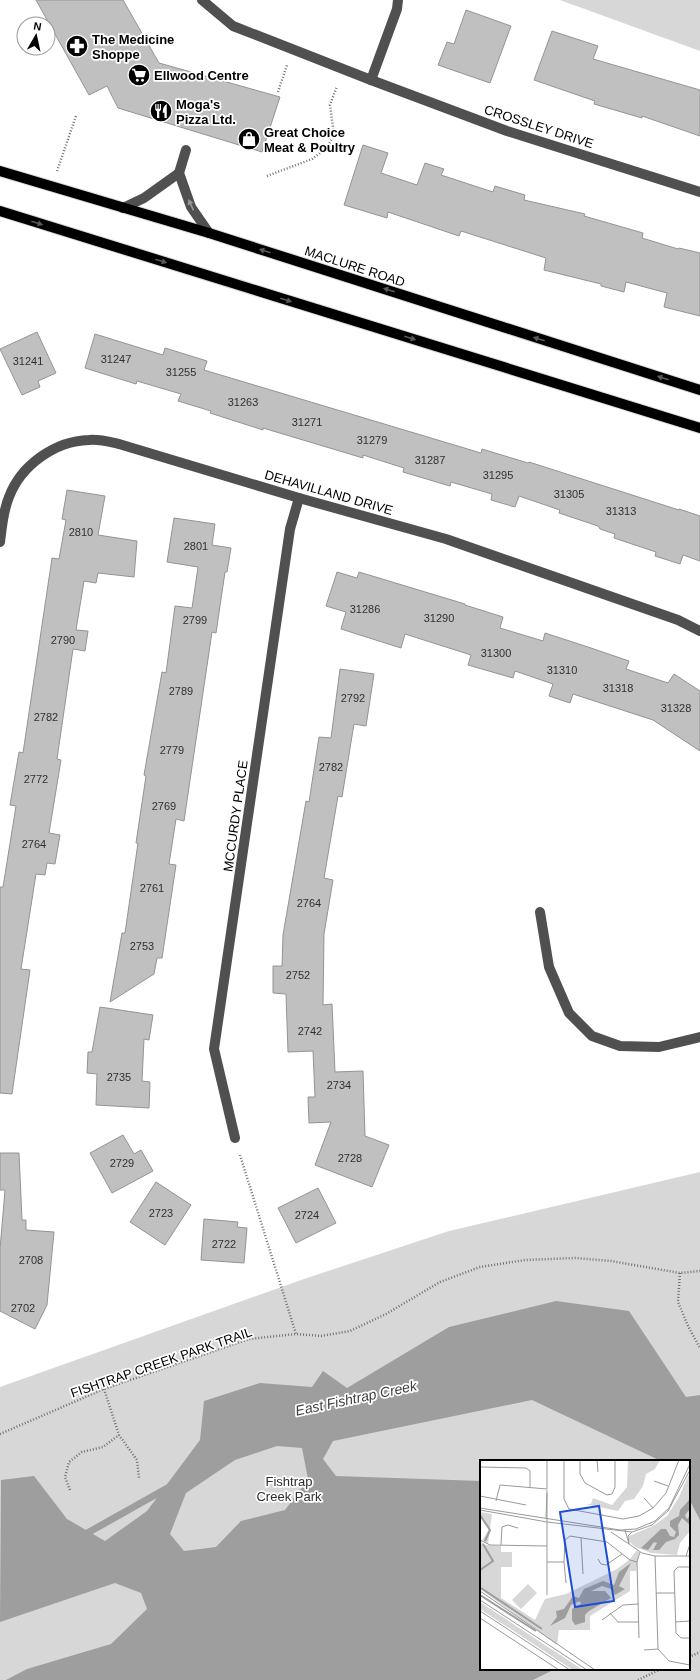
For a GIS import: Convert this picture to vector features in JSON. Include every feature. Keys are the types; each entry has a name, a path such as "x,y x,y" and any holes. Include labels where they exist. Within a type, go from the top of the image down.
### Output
{"main road":[{"name":"MACLURE ROAD","path":"0,171 209,233 700,390"},
{"path":"0,211 700,428"}],"street":[{"name":"CROSSLEY DRIVE","path":"202,0 233,26 344,70 507,131 700,192"},
{"path":"370,80 397,9 398,0"},
{"path":"186,150 179,173 191,207 209,233"},
{"path":"123,208 144,198 179,173"},
{"name":"DEHAVILLAND DRIVE","path":"0,542 9,497 19,477 33,463 48,452 68,443 90,440 119,444 299,498 446,539 678,620 700,630"},
{"name":"MCCURDY PLACE","path":"235,1138 214,1049 290,529 299,498"},
{"path":"540,912 549,967 569,1013 592,1036 620,1046 659,1047 700,1037"}],"path":[{"path":"267,176 312,159 327,148 334,135 330,105 344,70"},
{"path":"278,92 281,83"},
{"path":"63,155 76,116"},
{"path":"235,1138 296,1334"},
{"name":"FISHTRAP CREEK PARK TRAIL","path":"0,1434 104,1389 249,1339 296,1334 321,1336 350,1331 386,1314 440,1282 480,1267 525,1260 582,1258 611,1261 680,1273 700,1271"},
{"path":"680,1273 678,1302 700,1348"},
{"path":"104,1389 119,1435 137,1460 139,1478"},
{"path":"70,1490 65,1477 69,1462 82,1452 103,1447 119,1435"},
{"path":"690,1657 700,1652"},
{"path":"638,1680 659,1670"}],"green space":[{"path":"560,0 700,0 700,51"},
{"name":"Fishtrap Creek Park","path":"700,1172 700,1680 0,1680 0,1387 304,1279 449,1231"}],"water":[{"path":"556,1301 629,1311 686,1397 700,1395 700,1520 690,1501 690,1460 659,1460 532,1400 333,1441 323,1459 336,1476 480,1481 480,1670 553,1670 533,1680 6,1680 27,1669 111,1644 147,1609 141,1593 115,1583 0,1622 1,1480 34,1476 67,1519 105,1541 147,1511 200,1440 204,1401 260,1383 312,1387 323,1371 347,1388 449,1327","holes":["277,1446 302,1448 308,1479 285,1510 241,1521 216,1547 184,1551 170,1534 186,1493 235,1460"]}],"building":[{"name":"Ellwood Centre","path":"36,0 123,0 159,63 280,97 262,152 118,108 107,86 89,95 56,36 56,16 45,16"},
{"path":"466,10 511,26 490,83 438,65 447,42 454,44"},
{"path":"552,31 598,46 593,59 700,90 700,136 642,116 642,118 594,104 595,101 534,80"},
{"path":"363,145 388,153 381,173 417,185 425,163 444,169 441,175 493,192 495,186 525,195 524,200 585,214 584,216 643,233 642,238 678,249 700,253 700,316 664,307 667,293 626,282 624,292 601,286 601,284 544,270 546,258 461,231 459,236 388,212 387,218 344,205"},
{"path":"37,332 56,373 38,381 40,387 22,395 0,349"},
{"path":"95,334 163,355 165,348 207,361 204,370 481,453 482,449 528,463 529,462 700,516 700,561 683,555 680,564 655,556 656,552 614,538 615,534 600,529 598,526 559,513 560,510 519,496 515,507 491,500 492,494 451,482 450,486 403,472 404,468 363,455 363,458 263,428 263,430 178,401 181,394 137,381 136,384 85,368"},
{"path":"67,490 105,496 98,535 137,541 134,577 98,573 96,583 84,581 76,630 88,631 85,651 73,649 57,759 61,760 49,833 60,835 55,864 47,863 45,875 36,874 21,969 30,970 12,1094 0,1093 0,887 3,887 16,806 10,805 19,752 23,753 52,558 59,559 66,520 62,519"},
{"path":"174,518 215,524 212,545 231,548 227,572 225,572 216,633 212,632 184,821 176,819 169,864 176,865 162,958 157,958 154,974 110,1002 122,933 125,933 138,843 136,843 146,776 144,775 162,672 166,673 175,606 192,608 198,567 167,562"},
{"path":"337,572 357,578 359,572 465,604 503,617 500,628 543,641 545,633 588,647 629,661 626,669 668,683 674,674 700,691 700,751 653,720 573,694 570,703 549,696 553,684 515,671 513,678 468,665 471,655 405,634 401,648 341,629 346,612 326,606"},
{"path":"340,669 374,674 366,726 354,724 342,797 338,796 324,878 333,880 324,934 323,1005 332,1004 335,1072 363,1071 365,1136 389,1145 372,1187 315,1165 331,1122 309,1123 308,1097 315,1097 313,1051 288,1052 286,994 273,993 273,966 282,966 283,935 306,801 309,802 319,737 331,738"},
{"path":"100,1007 153,1015 149,1040 144,1039 142,1081 150,1082 149,1108 96,1105 97,1074 87,1073 88,1052 92,1052"},
{"path":"123,1135 134,1154 141,1150 153,1171 112,1193 90,1153"},
{"path":"0,1153 19,1153 22,1220 26,1220 26,1230 54,1232 47,1305 35,1329 0,1311 0,1249 5,1190 0,1190"},
{"path":"156,1182 191,1205 165,1245 130,1222"},
{"path":"318,1188 336,1223 296,1243 278,1208"},
{"path":"204,1219 238,1222 237,1227 247,1228 244,1263 201,1260"}],"waterway":[{"name":"East Fishtrap Creek","path":"82,1536 171,1486"}],"place":[{"name":"The Medicine Shoppe","path":"77,46"},
{"name":"Ellwood Centre","path":"139,75"},
{"name":"Moga's Pizza Ltd.","path":"161,111"},
{"name":"Great Choice Meat & Poultry","path":"249,139"}]}
